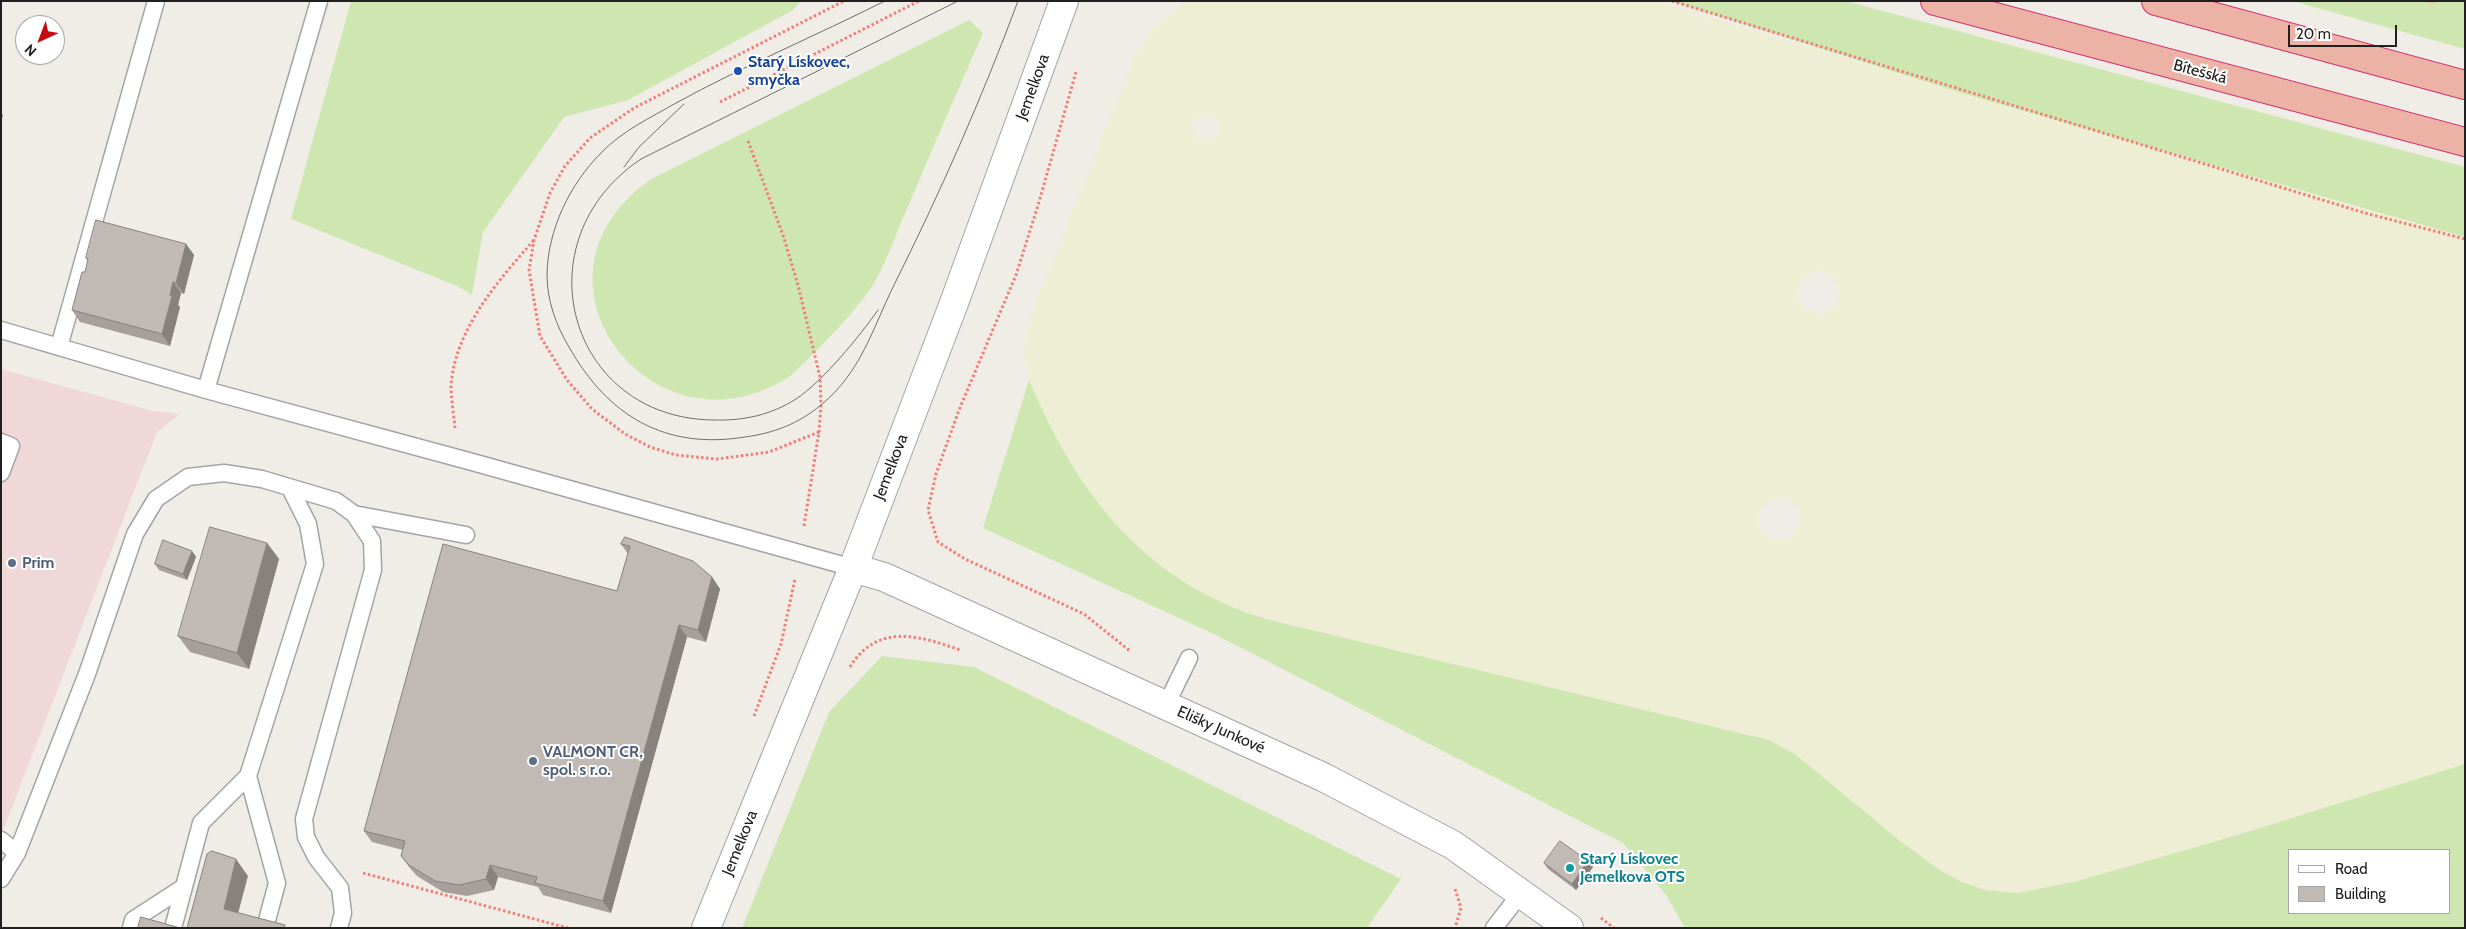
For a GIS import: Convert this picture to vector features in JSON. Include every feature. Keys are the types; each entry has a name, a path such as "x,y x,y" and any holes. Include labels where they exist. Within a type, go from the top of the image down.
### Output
{"highway":[{"name":"Bítešská","path":"1935,1 2465,142"},
{"path":"2156,1 2465,85"}],"street":[{"name":"Jemelkova","path":"706,928 853,568 954,303 1064,1"},
{"name":"Elišky Junkové","path":"853,568 900,585 1323,777 1453,845 1569,928"}],"lane":[{"path":"59,347 156,1"},
{"path":"206,390 318,1"},
{"path":"1,330 206,390 853,568"},
{"path":"1,442 11,446 1,473"},
{"path":"1,879 17,853 87,674 135,534 156,499 188,477 224,473 262,479 336,501 354,514 372,541 373,570 304,819 306,837 316,857 340,888 343,913 339,928"},
{"path":"173,928 201,823 248,776 315,564 308,524 290,488"},
{"path":"354,514 466,535"},
{"path":"1166,705 1189,658"},
{"path":"248,776 277,883 265,928"},
{"path":"1,840 17,853"},
{"path":"131,928 133,920 184,887"},
{"path":"1494,928 1521,893"}],"path":[{"path":"634,108 844,1"},
{"path":"720,102 919,1"},
{"path":"1672,1 2365,213 2465,239"},
{"path":"2428,1 2436,1"},
{"path":"1077,67 1039,202 1016,275 959,410 936,474 928,510 938,542 965,559 1084,614 1133,653"},
{"path":"748,141 783,235 798,285 820,377 819,432"},
{"path":"466,460 456,434 451,386 457,360 467,329 504,275 534,240"},
{"path":"846,674 867,647 876,642 898,636 932,640 963,652"},
{"path":"316,857 364,873 568,928"},
{"path":"1452,883 1459,898 1461,908 1455,928"},
{"path":"1600,917 1614,928"}],"shaded area":[{"path":"1,369 153,411 180,414 157,432 1,836"}],"green space":[{"path":"351,1 801,1 793,10 628,100 564,117 483,232 472,295 457,286 291,219"},
{"path":"1187,1 1655,1 2008,106 2465,237 2465,764 2234,836 2077,881 2018,893 1985,890 1962,882 1938,869 1900,841 1795,754 1769,740 1270,620 1211,598 1183,583 1154,562 1127,538 1093,497 1049,426 1029,380 1024,357 1026,328 1136,53 1157,23","holes":["1205,114 1214,116 1219,124 1218,135 1207,141 1197,138 1192,128 1194,120","1817,270 1833,276 1840,291 1838,301 1832,309 1820,314 1804,309 1797,297 1798,287 1802,278","1785,497 1798,507 1801,524 1791,537 1781,540 1771,539 1759,527 1759,513 1769,500"]},
{"path":"1670,1 1846,1 2465,167 2465,237 1965,94"},
{"path":"2292,1 2465,1 2465,49"},
{"path":"969,20 983,33 882,269 871,288 840,326 787,378 734,398 686,396 646,377 614,345 596,305 594,261 612,218 653,178"},
{"path":"1029,380 1048,422 1070,461 1094,497 1121,530 1152,559 1187,584 1226,604 1270,620 1769,740 1795,754 1900,841 1938,869 1962,882 1985,890 2018,893 2077,881 2234,836 2465,764 2465,928 1685,928 1666,895 1623,843 1218,636 983,528"},
{"path":"882,656 974,667 1401,879 1367,928 742,928 829,712"}],"building":[{"path":"96,220 186,244 176,283 173,282 170,295 172,296 162,334 72,310 82,272 85,272 88,259 86,258"},
{"path":"210,527 267,543 237,653 178,636"},
{"path":"625,537 693,561 712,577 698,630 679,625 603,901 535,883 537,877 490,865 486,879 459,885 435,881 409,865 401,856 405,841 364,831 443,544 617,591 630,546 621,544"},
{"path":"163,540 192,551 183,574 155,564"},
{"name":"Starý Lískovec Jemelkova OTS","path":"1560,841 1588,861 1572,884 1544,863"},
{"path":"212,851 236,859 224,909 285,925 284,928 187,928 207,854"},
{"path":"141,917 180,928 138,928"}],"tram line":[{"path":"885,1 728,76 637,125 601,153 590,165 571,193 556,224 548,257 547,284 553,312 564,339 584,371 602,392 621,409 642,423 664,432 689,438 716,440 745,437 785,427 812,412 835,392 846,379 864,350 928,215 960,145 1018,1"},
{"path":"878,310 829,370 796,399 777,409 756,416 713,420 663,412 623,390 594,358 577,320 572,277 580,234 603,194 641,159 958,1"},
{"path":"624,167 639,147 684,104"}],"place":[{"name":"Starý Lískovec, smyčka","path":"738,71"},
{"name":"Prim","path":"12,563"},
{"name":"VALMONT CR, spol. s r.o.","path":"533,761"},
{"name":"Starý Lískovec Jemelkova OTS","path":"1570,868"}]}
